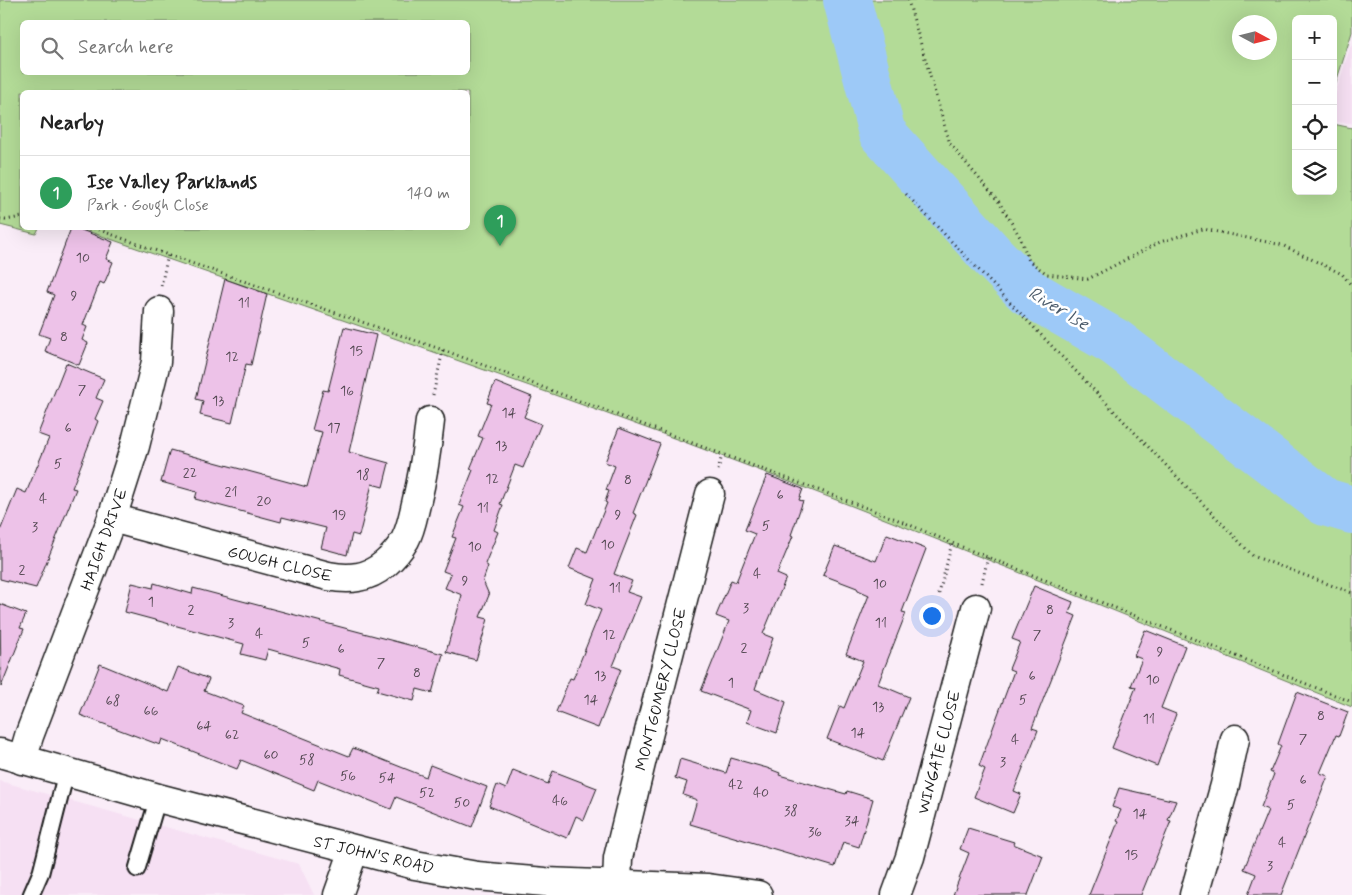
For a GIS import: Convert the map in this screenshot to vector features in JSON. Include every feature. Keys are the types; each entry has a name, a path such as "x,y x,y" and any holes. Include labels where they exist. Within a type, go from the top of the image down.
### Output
{"street":[{"name":"HAIGH DRIVE","path":"11,756 29,736 112,518 135,446 156,362 159,311"},
{"name":"GOUGH CLOSE","path":"112,518 328,576 359,577 372,573 384,564 394,555 405,540 411,524 426,464 430,421"},
{"name":"MONTGOMERY CLOSE","path":"617,885 618,858 710,494"},
{"name":"WINGATE CLOSE","path":"896,895 910,856 976,608"},
{"path":"1194,895 1225,785 1235,739"},
{"name":"ST JOHN'S ROAD","path":"11,756 158,798 415,865 477,876 617,885 708,888 758,895"},
{"path":"338,895 354,850"}],"lane":[{"path":"31,895 41,872 66,773"},
{"path":"137,869 158,798"}],"path":[{"path":"908,0 950,144 999,202 1020,237 1029,261 1047,274 1088,279 1160,242 1203,229 1282,245 1342,274 1352,286"},
{"path":"906,194 1253,556 1352,592"},
{"path":"0,219 20,217"},
{"path":"99,230 443,350 896,519 1352,702"},
{"path":"430,421 433,396 443,350"},
{"path":"938,594 952,543"}],"shaded area":[{"path":"1352,42 1352,123 1337,122 1337,89"},
{"path":"0,781 299,864 314,895 0,895"}],"green space":[{"path":"0,0 1352,0 1352,32 1337,79 1337,15 1292,15 1292,195 1337,195 1337,125 1352,128 1352,707 932,538 679,440 85,230 470,230 470,90 20,90 20,230 0,225"},
{"path":"20,230 38,230 36,234"}],"building":[{"path":"70,230 81,230 113,242 106,259 113,262 104,284 100,282 83,325 87,327 82,340 88,343 79,365 45,351 50,338 39,334 54,295 47,292"},
{"path":"225,279 267,294 251,365 246,364 232,423 200,415 203,401 196,399"},
{"path":"344,327 376,335 349,452 389,463 383,487 372,484 359,536 352,534 347,555 321,548 326,528 282,517 281,522 195,499 197,492 161,482 170,450 307,487 322,432 312,430 323,390 328,391"},
{"path":"66,363 104,379 96,398 103,401 95,419 98,421 72,488 76,489 36,588 0,579 0,531 17,489 26,493 49,438 38,434"},
{"path":"495,382 532,397 524,417 541,424 523,468 515,465 500,504 503,505 494,530 498,532 485,564 488,566 483,581 489,595 480,617 488,619 476,660 446,652 462,595 445,588 451,574 443,571 456,538 452,537 464,507 459,505 473,470 470,469 483,438 478,436 491,404 487,403"},
{"path":"619,428 660,444 633,513 637,515 614,574 632,581 627,592 641,597 613,666 621,669 598,728 556,712 570,678 573,679 601,610 586,604 596,579 569,568 577,548 587,552 607,503 605,502 609,491 606,490 615,466 605,462"},
{"path":"767,475 803,489 799,500 803,501 791,535 793,536 777,574 786,578 763,634 773,638 755,689 786,702 777,733 747,722 751,710 701,691 729,621 716,616 731,580 736,582 755,534 745,530"},
{"path":"887,534 926,549 902,612 906,613 878,684 909,697 883,761 827,739 840,706 844,708 863,661 846,654 869,595 857,588 823,575 835,546 876,561"},
{"path":"132,583 153,588 154,583 192,594 193,588 443,654 432,693 417,689 414,701 377,691 379,686 339,675 340,669 268,649 265,660 241,654 244,644 125,612"},
{"path":"1034,586 1073,602 1069,613 1076,616 1032,728 1038,730 1014,791 1021,794 1013,813 974,797 985,769 979,766 1014,671 1009,669 1020,642 1012,639"},
{"path":"0,604 26,614 20,628 24,629 1,687"},
{"path":"1145,630 1185,646 1161,708 1176,714 1157,766 1112,748 1136,687 1131,686 1142,659 1134,656"},
{"path":"100,664 168,692 178,667 209,679 204,691 244,706 241,713 349,756 353,748 426,777 430,765 487,787 472,827 396,797 391,809 318,780 314,790 241,760 237,769 162,739 160,745 80,715"},
{"path":"1297,692 1348,712 1339,736 1336,735 1320,773 1328,776 1281,895 1248,895 1256,874 1244,869 1268,810 1261,807 1274,774 1270,772 1281,746 1278,744"},
{"path":"731,758 767,768 780,773 779,775 846,794 847,791 873,799 859,847 843,842 835,867 690,824 697,800 683,795 687,782 675,778 680,759 726,773"},
{"path":"513,770 548,784 553,771 597,788 584,820 576,816 567,838 489,806 497,785 506,789"},
{"path":"1119,788 1176,801 1168,820 1171,821 1141,895 1089,895 1118,822 1116,821 1121,810 1112,807"},
{"path":"968,828 1014,842 1013,844 1043,856 1028,895 953,895 969,853 960,849"}],"waterway":[{"name":"River Ise","path":"847,0 882,133 993,257 1028,292 1115,342 1325,502 1352,510"}],"place":[{"name":"Ise Valley Parklands","path":"500,246"}]}
